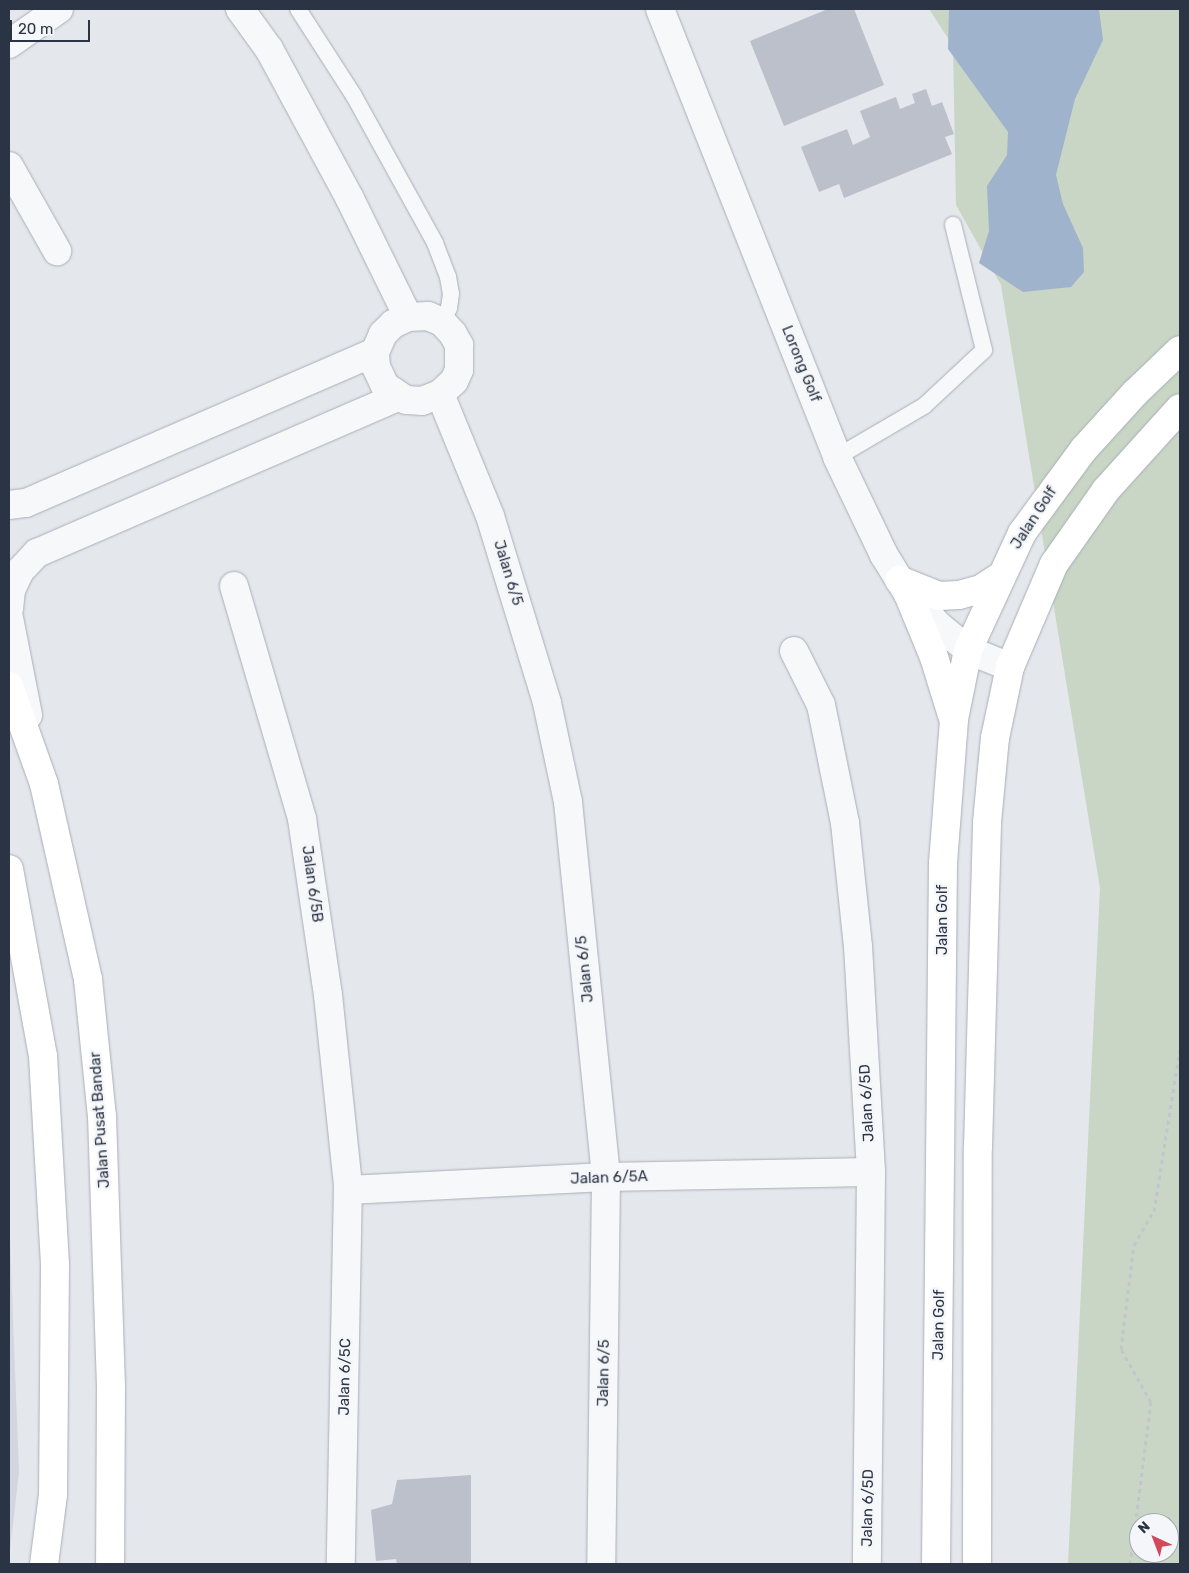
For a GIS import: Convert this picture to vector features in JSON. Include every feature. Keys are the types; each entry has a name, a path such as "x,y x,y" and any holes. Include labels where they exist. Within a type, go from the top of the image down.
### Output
{"street":[{"path":"9,44 58,9"},
{"path":"240,9 269,49 350,199 408,317"},
{"name":"Lorong Golf","path":"660,9 838,457 868,522 904,587 968,650 1010,667"},
{"path":"9,166 58,252"},
{"path":"428,316 442,322 453,334 460,358 454,381 440,394 422,401 398,397 385,386 376,367 375,352 383,334 393,324 408,317 428,316"},
{"name":"Jalan Golf","path":"936,1564 943,863 954,719 968,650 998,578 1022,532 1060,479 1135,393 1180,350"},
{"path":"9,505 26,503 375,352"},
{"name":"Jalan 6/5","path":"440,394 490,516 547,704 566,793 606,1177 601,1564"},
{"path":"9,609 11,590 20,571 37,553 398,397"},
{"path":"977,1564 978,1147 987,822 996,738 1010,667 1032,612 1060,555 1106,490 1180,408"},
{"path":"904,587 946,595 981,589 998,578"},
{"name":"Jalan 6/5B","path":"234,586 302,819 328,995 348,1190"},
{"path":"904,587 934,657 954,719"},
{"path":"9,618 44,784"},
{"name":"Jalan 6/5D","path":"794,651 821,705 845,823 858,946 871,1172 867,1564"},
{"name":"Jalan Pusat Bandar","path":"9,686 44,784 88,979 102,1116 111,1387 110,1564"},
{"path":"9,869 43,1056 55,1266 53,1495 44,1564"},
{"name":"Jalan 6/5A","path":"348,1190 606,1177 871,1172"},
{"name":"Jalan 6/5C","path":"341,1564 348,1190"}],"lane":[{"path":"298,9 354,96 435,243 448,277 450,294 449,308 442,322"},
{"path":"838,457 924,406 984,350 952,225"}],"path":[{"path":"1130,1564 1151,1402 1121,1349 1134,1245 1154,1211 1180,1049"}],"shaded area":[{"path":"9,1216 19,1472 9,1559"}],"green space":[{"path":"929,9 1180,9 1180,1564 1068,1564 1100,888 1001,285 956,205 953,46"}],"water":[{"path":"949,9 1099,9 1103,40 1075,99 1056,175 1063,204 1083,248 1084,272 1071,287 1023,292 979,263 989,231 987,186 1007,155 1008,132 948,49"}],"building":[{"path":"828,9 854,9 884,85 784,126 750,41"},
{"path":"926,89 932,106 942,102 954,134 945,137 952,154 844,198 839,184 819,192 801,147 847,129 853,145 870,137 860,111 896,97 900,109 915,103 912,94"},
{"path":"471,1475 471,1564 397,1564 396,1559 376,1561 371,1510 392,1504 397,1480"}]}
